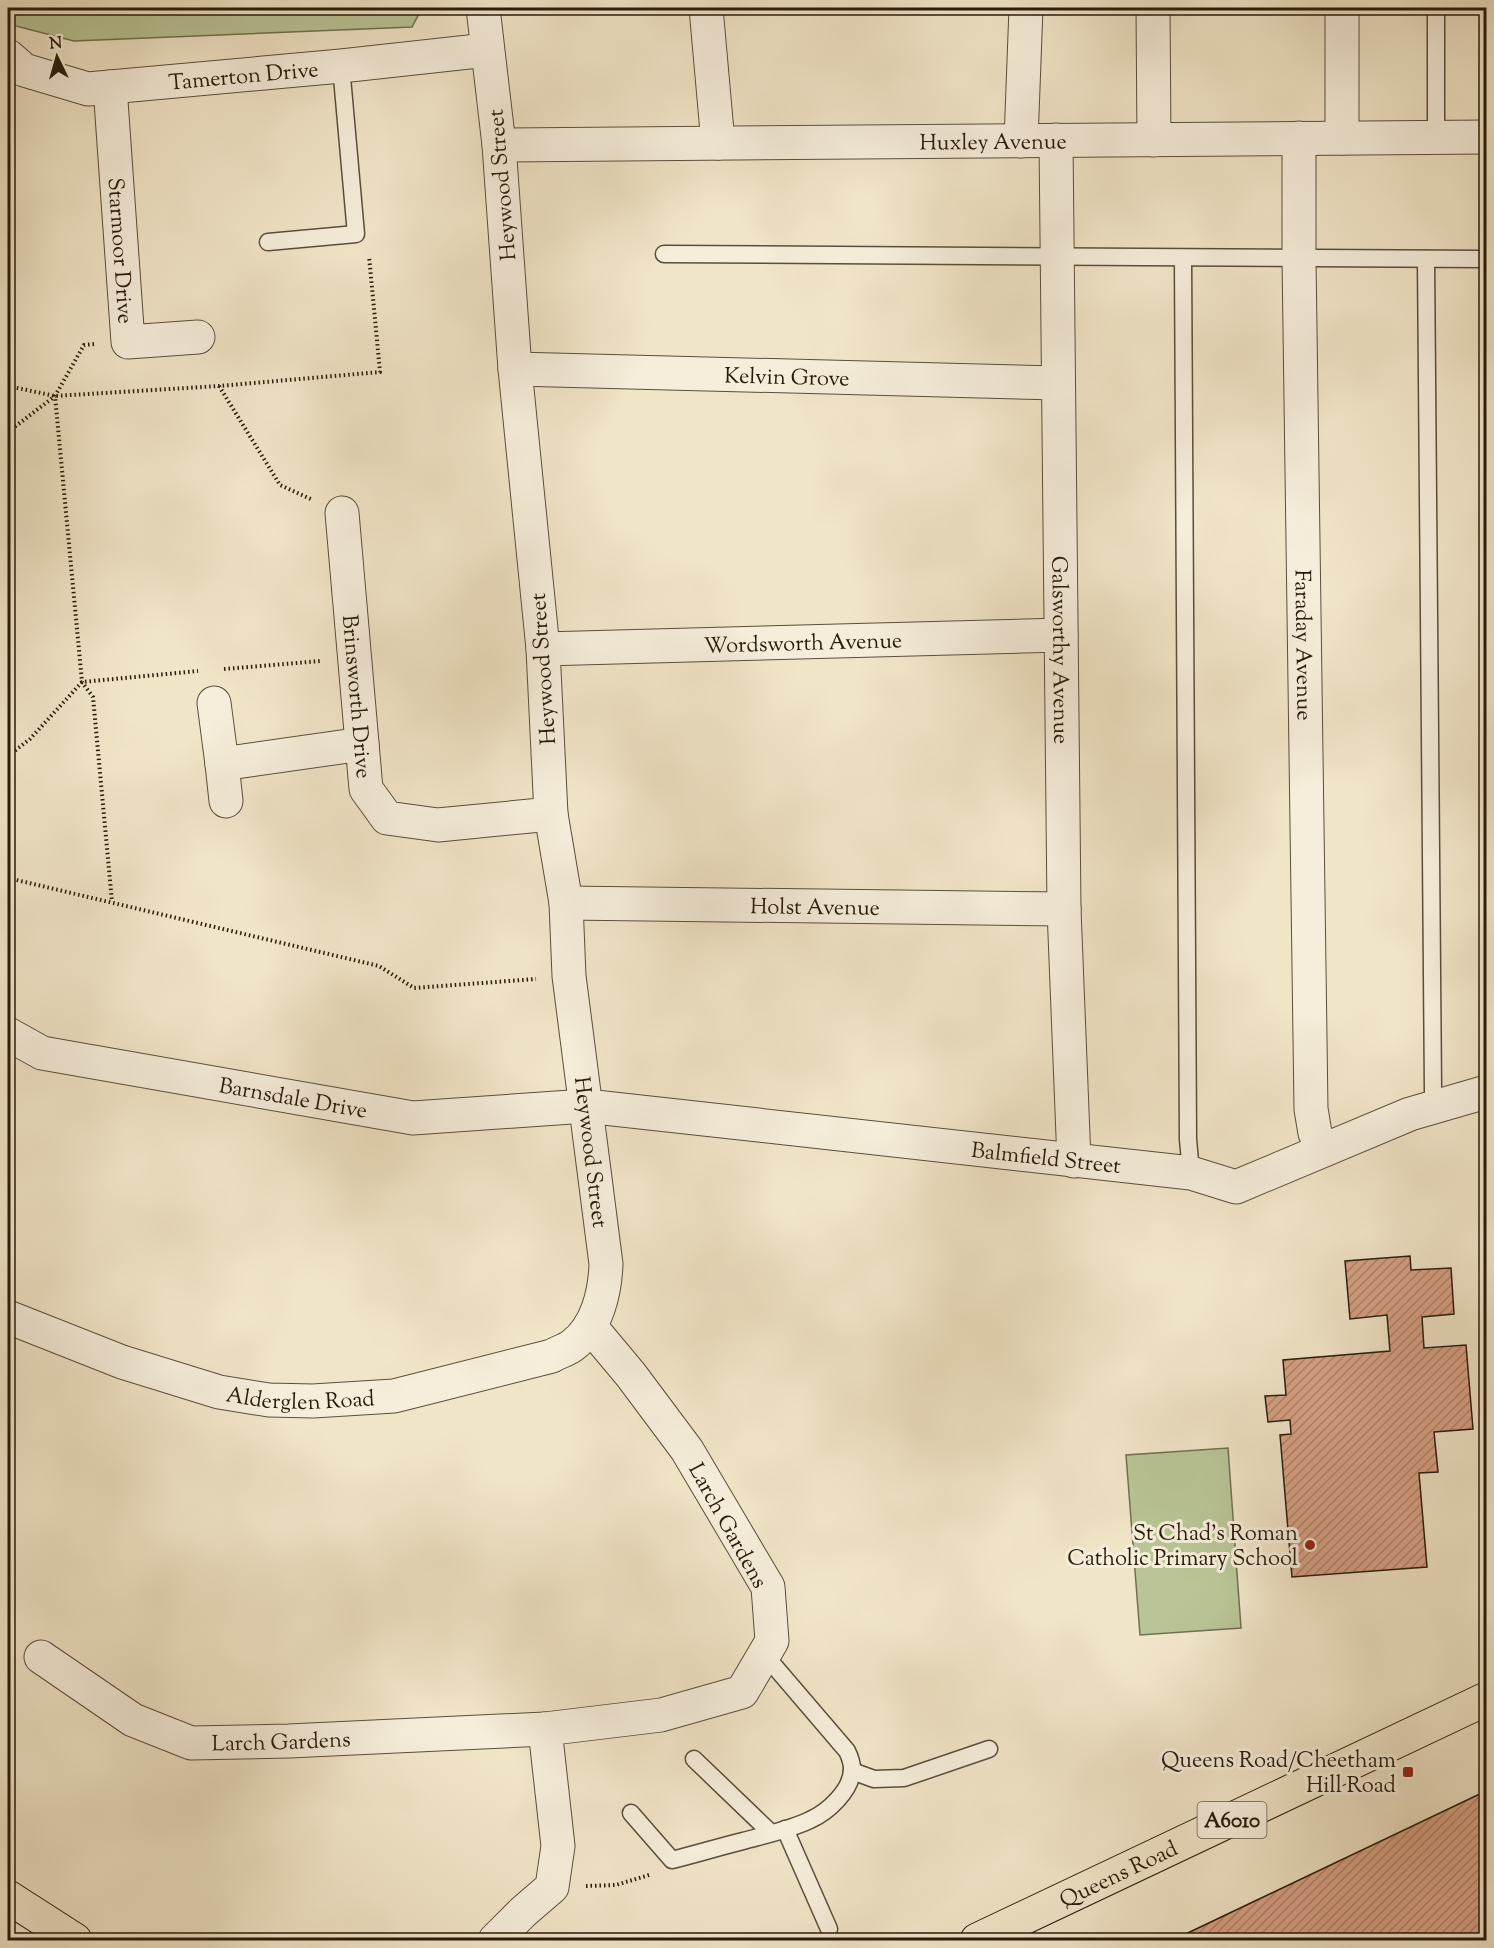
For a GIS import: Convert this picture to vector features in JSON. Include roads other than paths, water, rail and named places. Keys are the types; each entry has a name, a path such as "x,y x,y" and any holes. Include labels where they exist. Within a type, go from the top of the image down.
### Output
{"highway":[{"name":"Queens Road","path":"977,1941 1486,1699"},
{"path":"8,1897 75,1941"}],"street":[{"name":"Heywood Street","path":"483,8 499,144 515,369 543,649 551,814 566,903 569,976 606,1264 601,1301 590,1326"},
{"path":"706,8 718,143"},
{"path":"1022,141 1026,8"},
{"path":"1153,8 1154,140"},
{"path":"1342,8 1342,138"},
{"name":"Tamerton Drive","path":"8,56 24,70 88,89 487,50"},
{"name":"Starmoor Drive","path":"110,87 128,342 198,337"},
{"name":"Huxley Avenue","path":"499,144 1486,137"},
{"name":"Faraday Avenue","path":"1299,138 1311,1109 1315,1133 1324,1150"},
{"name":"Galsworthy Avenue","path":"1056,140 1064,909 1074,1161"},
{"name":"Kelvin Grove","path":"515,369 1058,383"},
{"name":"Brinsworth Drive","path":"342,513 366,789 387,818 438,825 551,814"},
{"name":"Wordsworth Avenue","path":"543,649 1061,635"},
{"path":"214,703 226,801"},
{"path":"222,764 362,744"},
{"name":"Holst Avenue","path":"566,903 1064,909"},
{"name":"Barnsdale Drive","path":"8,1034 42,1053 413,1119 586,1106"},
{"name":"Balmfield Street","path":"586,1106 1191,1173 1236,1187 1410,1114 1486,1092"},
{"name":"Alderglen Road","path":"8,1317 122,1362 219,1392 269,1400 313,1401 394,1396 552,1356 573,1345 590,1326"},
{"name":"Larch Gardens","path":"41,1657 133,1720 191,1743 289,1742 545,1729 660,1715 742,1692 772,1641 768,1587 687,1450 631,1375 590,1326"},
{"path":"495,1941 552,1887 558,1846 545,1729"}],"lane":[{"path":"1436,8 1436,137"},
{"path":"268,242 356,234 341,66"},
{"path":"664,254 1486,260"},
{"path":"1183,258 1188,1139 1191,1173"},
{"path":"1426,259 1433,1091 1441,1104"},
{"path":"631,1813 672,1860 778,1831 811,1820 828,1809 849,1783 852,1771 847,1751 764,1654"},
{"path":"852,1771 874,1779 904,1778 989,1749"},
{"path":"694,1759 778,1831 829,1929"}],"place":[{"name":"St Chad's Roman Catholic Primary School","path":"1310,1545"},
{"name":"Queens Road/Cheetham Hill Road","path":"1408,1772"}]}
